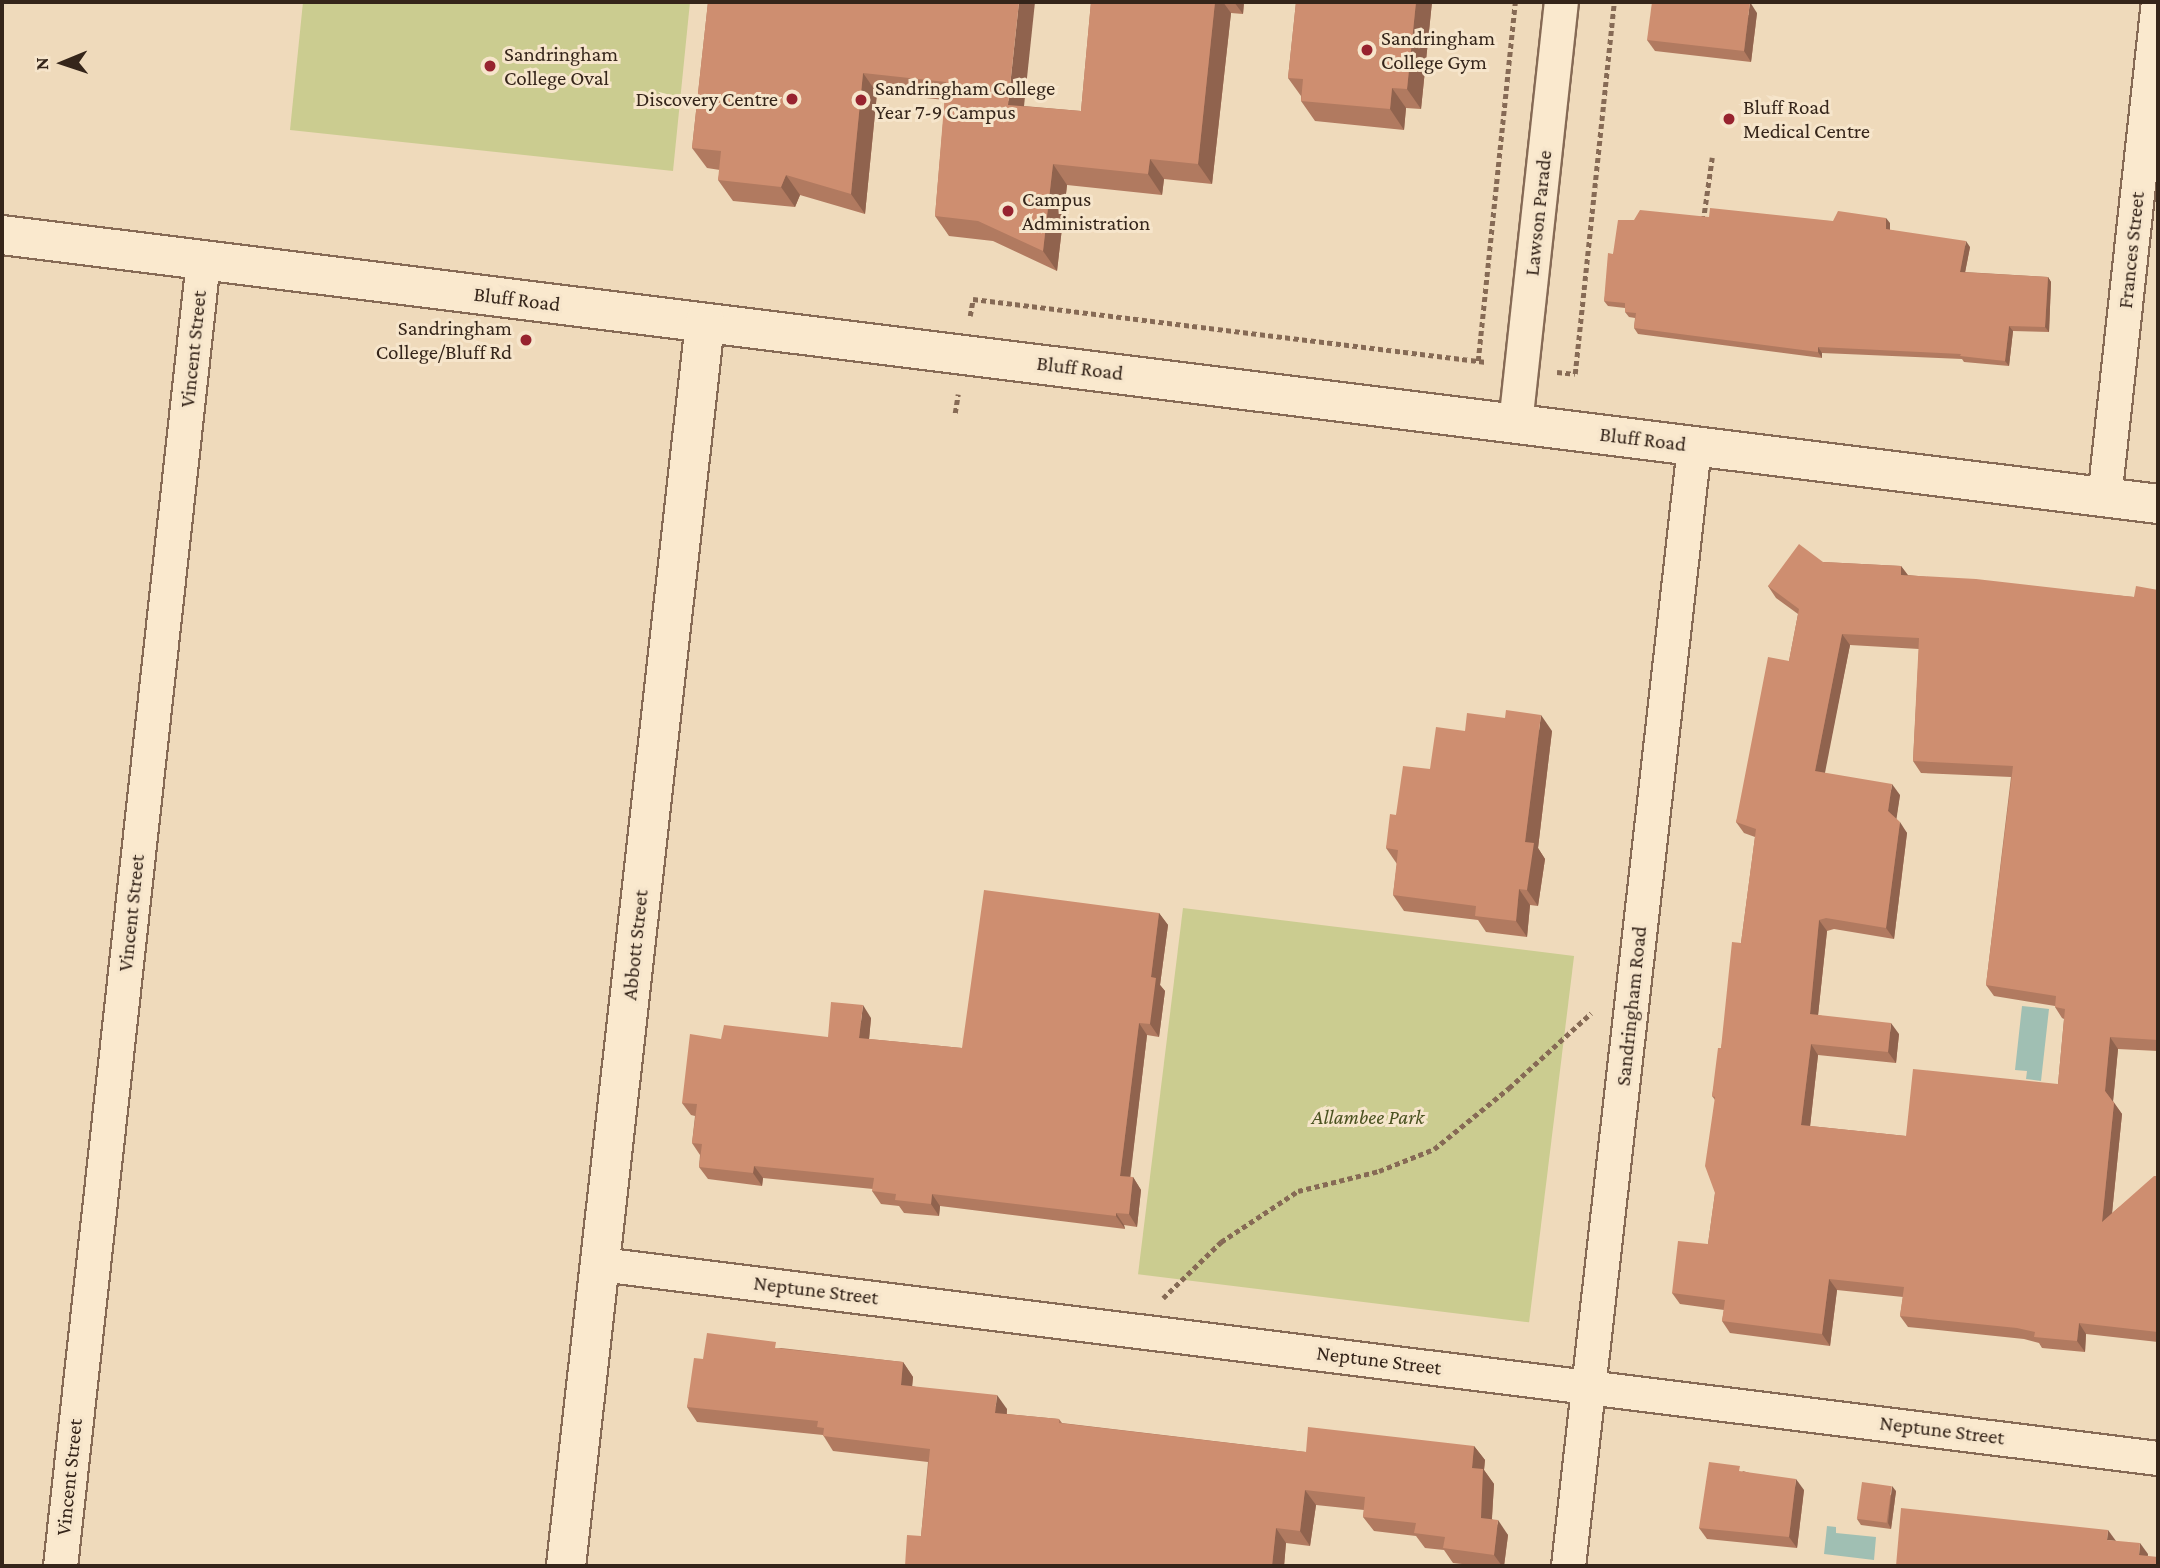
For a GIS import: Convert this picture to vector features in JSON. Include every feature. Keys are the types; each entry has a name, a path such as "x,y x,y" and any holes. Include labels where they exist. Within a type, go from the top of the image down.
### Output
{"main road":[{"name":"Bluff Road","path":"2,235 2158,504"},
{"name":"Abbott Street","path":"566,1566 705,323"}],"street":[{"name":"Lawson Parade","path":"1515,424 1561,2"},
{"name":"Frances Street","path":"2104,498 2158,2"},
{"name":"Vincent Street","path":"60,1566 203,260"},
{"name":"Sandringham Road","path":"1568,1566 1694,446"},
{"name":"Neptune Street","path":"600,1264 2158,1458"}],"path":[{"path":"1478,361 1515,2"},
{"path":"955,414 972,299 1575,374 1614,2"},
{"path":"1703,222 1712,158"},
{"path":"1129,1329 1221,1242 1298,1191 1379,1171 1434,1149 1508,1088 1635,972"}],"green space":[{"name":"Sandringham College Oval","path":"303,2 690,2 673,171 290,130"},
{"name":"Allambee Park","path":"1183,908 1574,956 1529,1322 1138,1274"}],"shaded area":[{"path":"2022,1006 2049,1009 2041,1081 2026,1079 2027,1071 2015,1070"},
{"path":"1827,1526 1836,1527 1836,1533 1876,1537 1874,1560 1824,1554"}],"building":[{"path":"708,2 1019,2 1008,105 1081,111 1091,2 1215,2 1198,164 1150,159 1148,174 1053,164 1043,251 978,221 935,216 946,82 863,73 851,194 786,175 781,187 718,180 721,151 692,148"},
{"name":"Sandringham College Gym","path":"1296,2 1416,2 1407,89 1392,88 1390,109 1301,101 1303,79 1288,78"},
{"path":"1652,2 1750,2 1744,51 1647,40"},
{"path":"1710,208 1833,221 1838,211 1886,218 1886,229 1966,241 1960,272 2048,277 2045,327 2009,326 2005,361 1960,356 1961,354 1818,347 1818,352 1634,328 1636,313 1625,312 1625,303 1604,301 1608,253 1613,254 1618,220 1634,220 1640,210 1709,217"},
{"path":"1799,544 1823,562 1901,566 1901,575 1976,579 2134,597 2136,586 2158,590 2158,1040 2110,1037 2105,1091 2114,1103 2102,1222 2154,1176 2158,1176 2158,1332 2079,1323 2077,1341 2034,1337 2035,1332 2017,1328 1900,1316 1904,1287 1829,1279 1822,1334 1722,1321 1725,1300 1672,1293 1678,1241 1708,1244 1715,1193 1705,1166 1715,1097 1712,1096 1718,1048 1721,1048 1732,942 1741,943 1756,829 1736,822 1768,657 1789,661 1799,609 1768,586","holes":["1842,634 1919,638 1913,761 2013,766 1986,985 2056,996 2055,1007 2065,1009 2058,1084 1913,1069 1906,1136 1801,1125 1811,1044 1888,1052 1891,1023 1810,1014 1819,920 1826,918 1886,928 1900,822 1888,811 1892,784 1815,771"]},
{"path":"1506,710 1541,715 1525,842 1534,843 1527,890 1519,889 1516,921 1475,916 1476,906 1393,895 1398,850 1386,848 1390,814 1396,815 1403,766 1430,769 1436,727 1465,731 1467,713 1505,718"},
{"path":"984,890 1159,913 1151,977 1156,978 1150,1024 1139,1023 1120,1176 1133,1177 1129,1214 1116,1213 1116,1216 932,1194 931,1204 895,1200 896,1194 872,1191 874,1178 754,1166 753,1173 699,1167 702,1144 692,1143 697,1104 682,1103 690,1034 721,1039 724,1025 828,1037 831,1002 863,1005 859,1038 962,1048"},
{"path":"707,1333 776,1342 775,1348 903,1362 901,1385 997,1395 995,1413 1059,1419 1059,1423 1306,1452 1308,1427 1474,1446 1472,1468 1483,1469 1481,1518 1498,1520 1494,1555 1443,1548 1445,1537 1414,1533 1416,1523 1363,1517 1365,1497 1305,1490 1300,1531 1276,1528 1272,1566 905,1566 907,1535 921,1536 930,1449 823,1436 824,1428 817,1427 818,1421 687,1407 694,1358 703,1359"},
{"path":"1709,1462 1740,1466 1739,1471 1796,1479 1789,1537 1699,1528"},
{"path":"1862,1482 1892,1486 1887,1523 1857,1519"},
{"path":"1901,1508 2108,1530 2107,1540 2140,1543 2139,1555 2158,1557 2158,1566 1896,1566"}],"place":[{"name":"Sandringham College Gym","path":"1367,50"},
{"name":"Sandringham College Oval","path":"490,66"},
{"name":"Discovery Centre","path":"792,99"},
{"name":"Sandringham College Year 7-9 Campus","path":"861,100"},
{"name":"Bluff Road Medical Centre","path":"1729,119"},
{"name":"Campus Administration","path":"1008,211"},
{"name":"Sandringham College/Bluff Rd","path":"526,340"}]}
